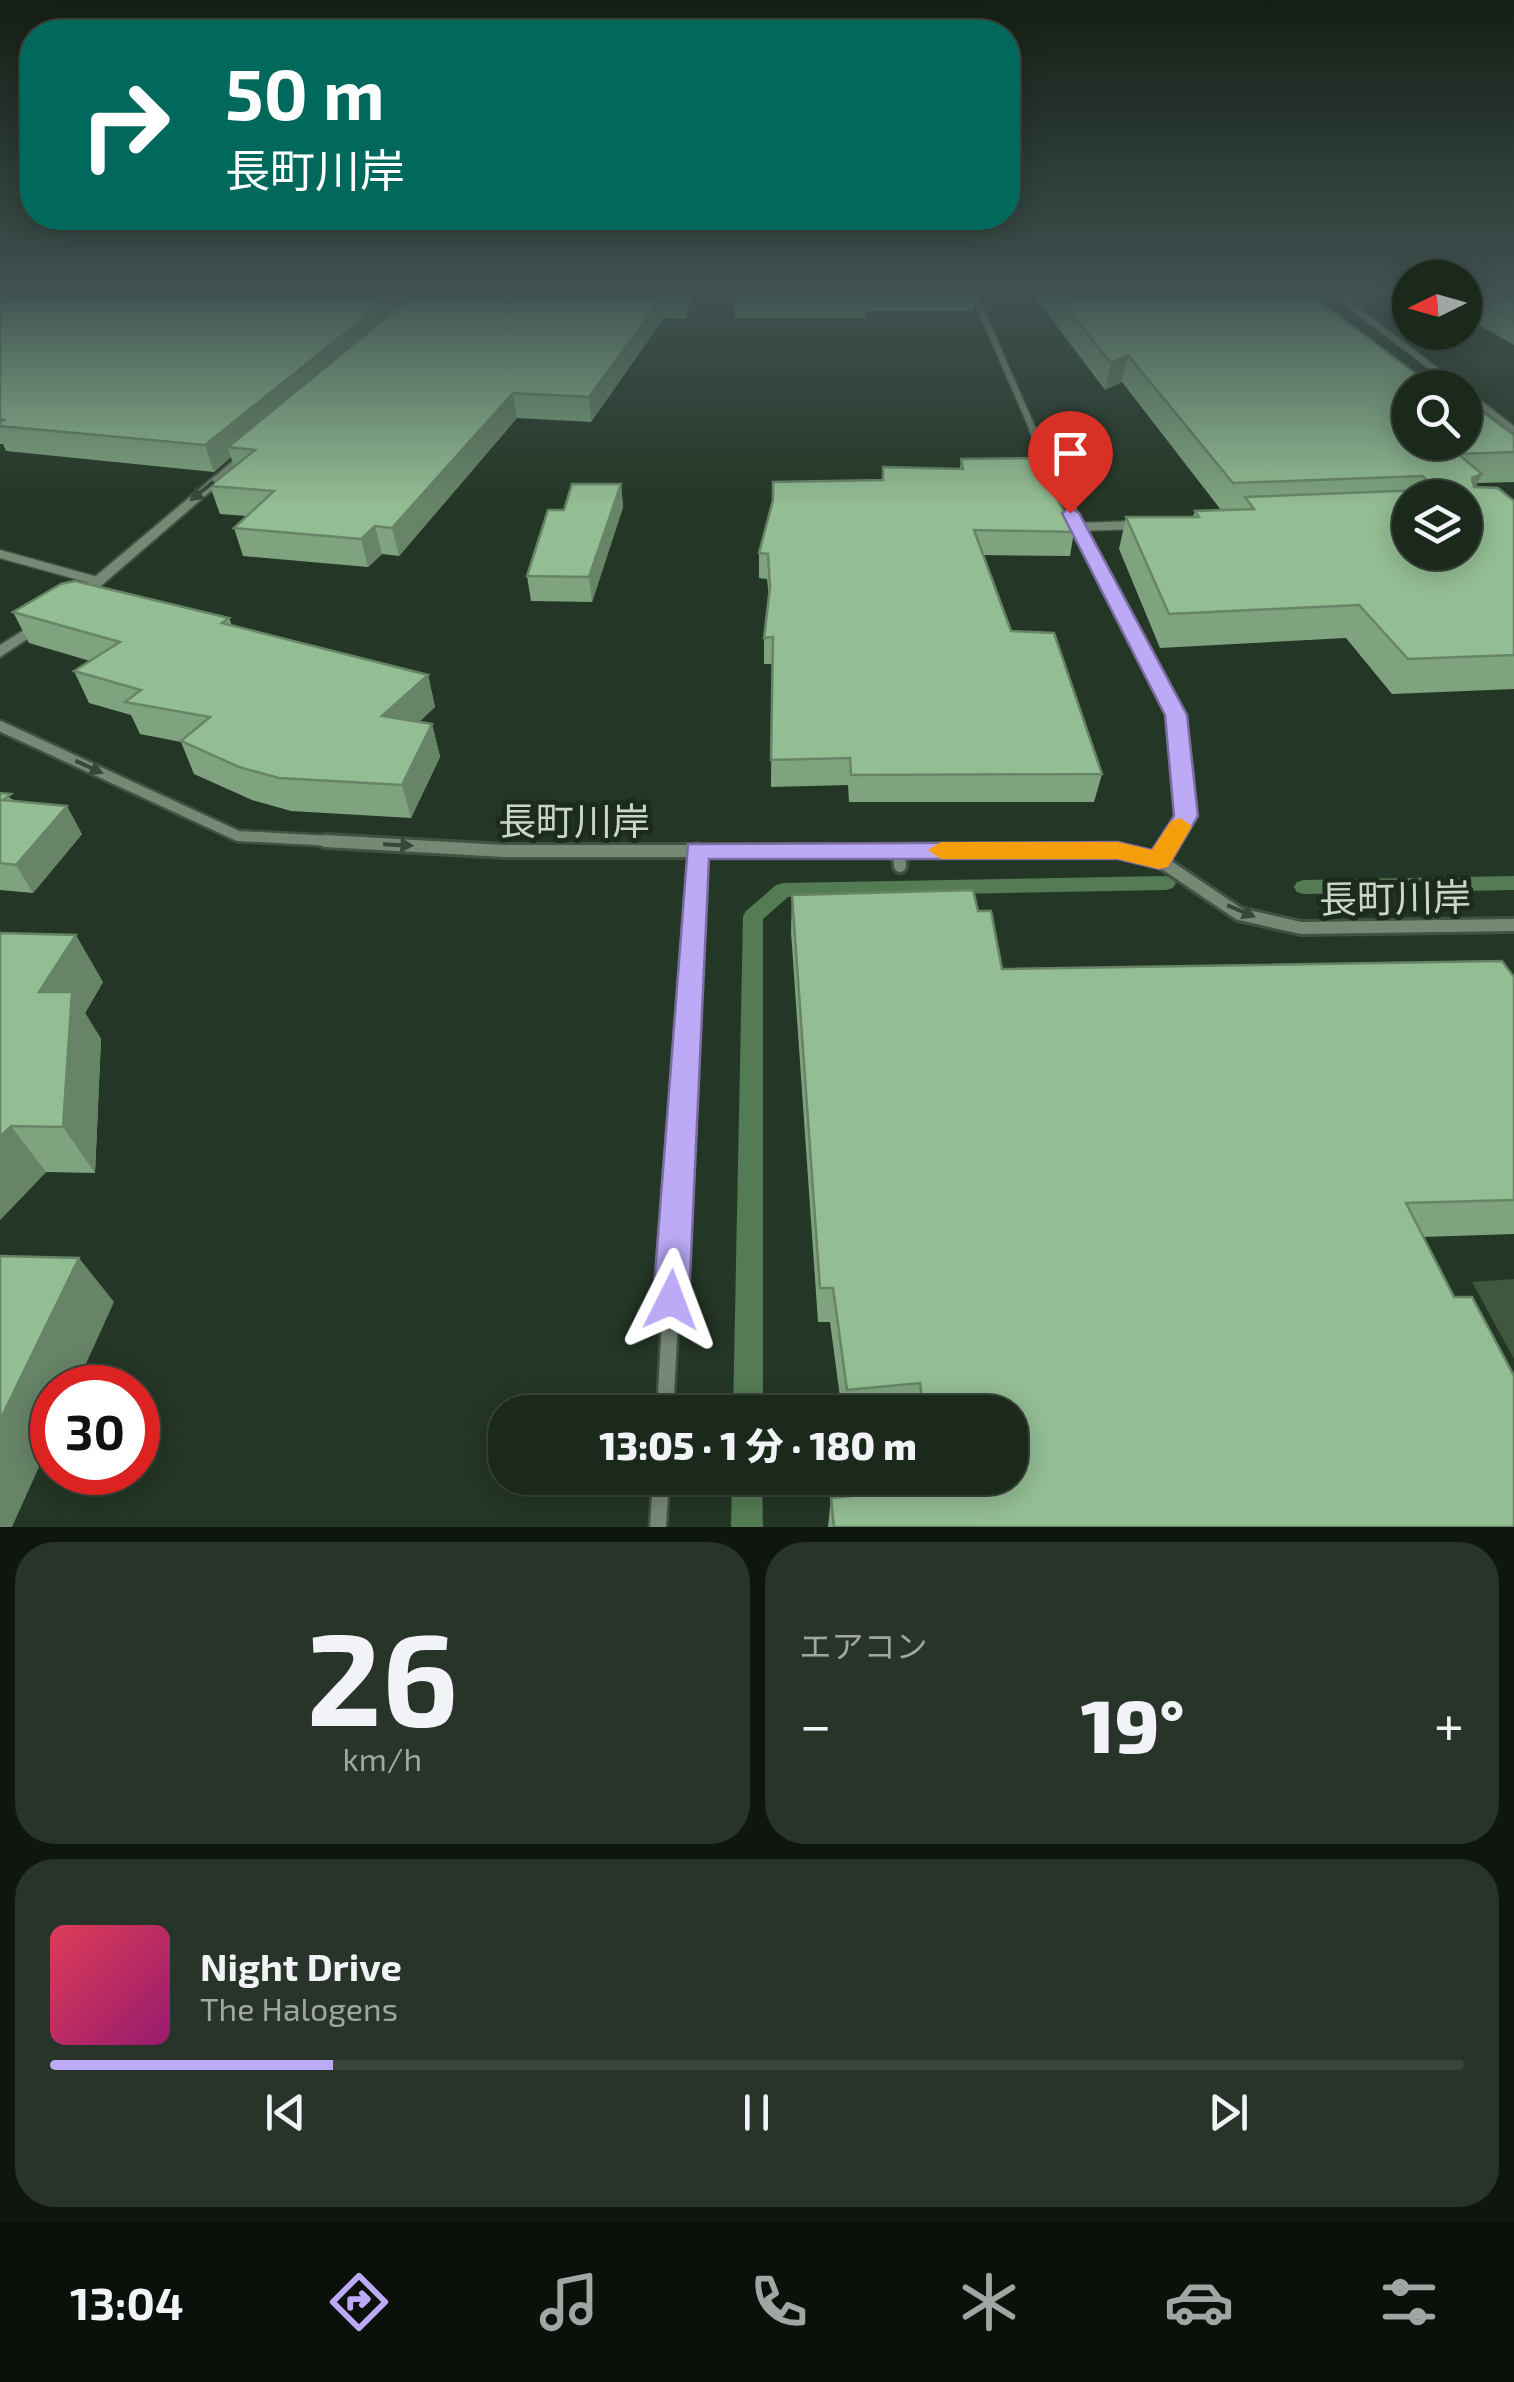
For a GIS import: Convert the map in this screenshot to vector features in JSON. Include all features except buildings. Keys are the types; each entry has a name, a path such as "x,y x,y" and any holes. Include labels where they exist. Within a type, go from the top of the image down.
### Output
{"street":[{"path":"1005,363 1077,527 1176,715 1186,816 1159,860"},
{"path":"1482,405 1514,430"},
{"path":"0,652 77,600 94,580 264,440"},
{"path":"1077,527 1155,524"},
{"path":"0,554 94,580"},
{"name":"長町川岸","path":"0,726 238,836 504,851 1118,851 1159,860 1239,914 1301,928 1514,924"},
{"path":"665,1395 696,850"},
{"path":"898,850 900,866"},
{"path":"658,1527 660,1495"}],"green space":[{"path":"1514,1279 1514,1359 1472,1282"}],"waterway":[{"path":"748,1395 753,916 783,890 1166,883"},
{"path":"1304,887 1514,883"},
{"path":"747,1495 747,1527"}],"slow traffic":[{"path":"941,850 1118,851 1159,860 1180,826"}],"route":[{"path":"671,1300 696,850 1118,851 1159,860 1186,816 1176,715 1070,513"}]}
